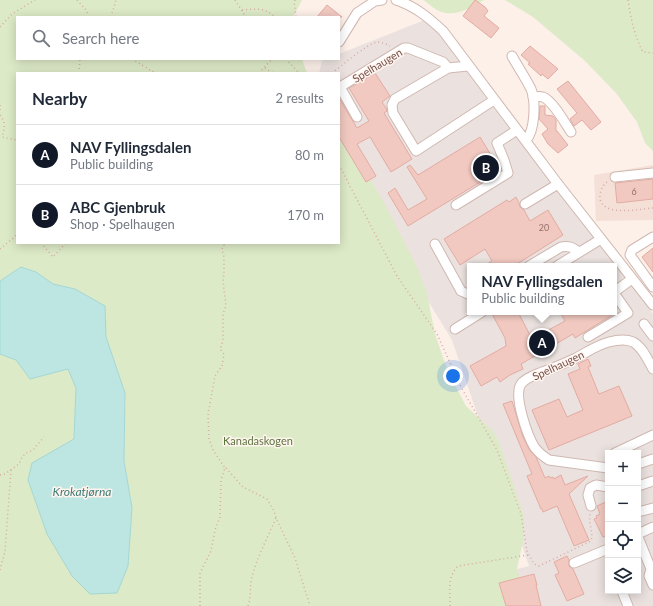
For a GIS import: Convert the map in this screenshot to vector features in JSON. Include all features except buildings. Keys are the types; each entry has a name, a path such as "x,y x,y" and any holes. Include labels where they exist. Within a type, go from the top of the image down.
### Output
{"street":[{"path":"340,41 357,13 375,1 382,0"},
{"path":"396,0 410,5 443,31 558,184 653,305"},
{"name":"Spelhaugen","path":"357,117 340,87 404,48 408,48 443,62 448,68"},
{"path":"512,56 531,90 533,97 534,121 529,137 526,140"},
{"path":"467,64 448,68 395,99 392,105 393,113 416,151 494,100"},
{"path":"533,97 544,97 556,109 571,132"},
{"path":"456,206 508,173 497,143 517,130"},
{"path":"615,177 653,173"},
{"path":"525,204 558,184"},
{"path":"644,294 653,287 630,255 632,250 653,237"},
{"path":"562,263 601,239"},
{"path":"435,244 461,291 467,294"},
{"path":"534,263 561,247 572,247 579,252"},
{"path":"617,291 632,279"},
{"path":"588,337 628,313 617,297"},
{"path":"455,329 477,315"},
{"path":"644,324 653,336"},
{"name":"Spelhaugen","path":"605,468 549,460 542,455 536,448 525,424 518,400 519,388 521,384 535,375 562,364 602,344 623,340 633,342 643,352 653,369"},
{"path":"621,450 653,435"},
{"path":"641,463 653,459"},
{"path":"641,485 653,482"},
{"path":"592,506 588,495 590,488 596,485 605,486"},
{"path":"641,511 653,508"},
{"path":"641,533 653,527"},
{"path":"641,544 651,569 649,576 653,585"},
{"path":"574,563 605,553"},
{"path":"623,594 628,606"}],"path":[{"path":"0,27 12,14 35,0"},
{"path":"77,0 87,11 88,16"},
{"path":"111,16 116,0"},
{"path":"235,0 245,16"},
{"path":"295,0 296,16"},
{"path":"628,0 631,18 639,45 643,52 653,53"},
{"path":"242,10 262,9 274,16"},
{"path":"333,72 375,43 383,43 390,46"},
{"path":"79,72 80,60"},
{"path":"134,60 153,72"},
{"path":"260,72 271,60"},
{"path":"287,60 297,72"},
{"path":"265,68 271,72"},
{"path":"0,105 0,110"},
{"path":"0,115 5,127 1,136 16,140"},
{"path":"340,167 397,276 437,334 461,387 497,450 521,514 524,541 534,564 539,566 591,541 592,534 589,520 592,506"},
{"path":"615,177 604,184 600,191 600,198 603,204 610,209 618,211 653,208"},
{"path":"0,249 16,236"},
{"path":"42,244 53,257 65,244"},
{"path":"223,244 223,281 226,306 223,318 223,341 220,349 224,354 222,366 215,376 208,415 209,439 213,450 225,468 243,487 267,499 274,510 276,518 294,558 310,606"},
{"path":"0,476 19,464 26,453 34,450 44,437"},
{"path":"200,606 200,573 211,551 215,530 220,517 221,480 225,468"},
{"path":"0,570 5,551 11,470"},
{"path":"248,606 250,600 251,582 257,562 276,518"},
{"path":"450,606 450,576 453,570 458,566 529,555"}],"shaded area":[{"path":"427,19 615,263 467,263 467,315 617,315 617,265 653,314 653,606 482,606 484,578 529,566 452,340 340,158 340,72 319,72 322,61 340,60 340,54"},
{"path":"653,165 653,220 596,221 594,175"}],"green space":[{"name":"Kanadaskogen","path":"0,0 302,0 294,16 16,16 16,60 302,60 307,72 16,72 16,244 340,244 340,141 365,171 386,206 418,269 427,294 435,334 448,372 466,406 493,431 499,442 524,516 524,536 517,569 529,606 0,606 0,354 16,359 30,379 68,369 76,387 74,439 32,463 132,508 124,461 125,394 106,337 105,306 75,289 53,284 36,272 21,267 0,281"},
{"path":"423,0 484,0 468,9 456,13 445,13 439,11"},
{"path":"505,0 653,0 653,151 645,143 637,122 616,93 585,61 533,17"}],"water":[{"name":"Krokatjørna","path":"21,267 36,272 53,284 75,289 105,306 106,337 125,393 124,461 132,508 128,566 117,593 90,594 72,576 47,534 28,480 32,463 74,439 76,388 68,369 30,379 16,360 0,354 0,281"}],"place":[{"name":"ABC Gjenbruk","path":"486,168"},
{"name":"NAV Fyllingsdalen","path":"542,343"}]}
